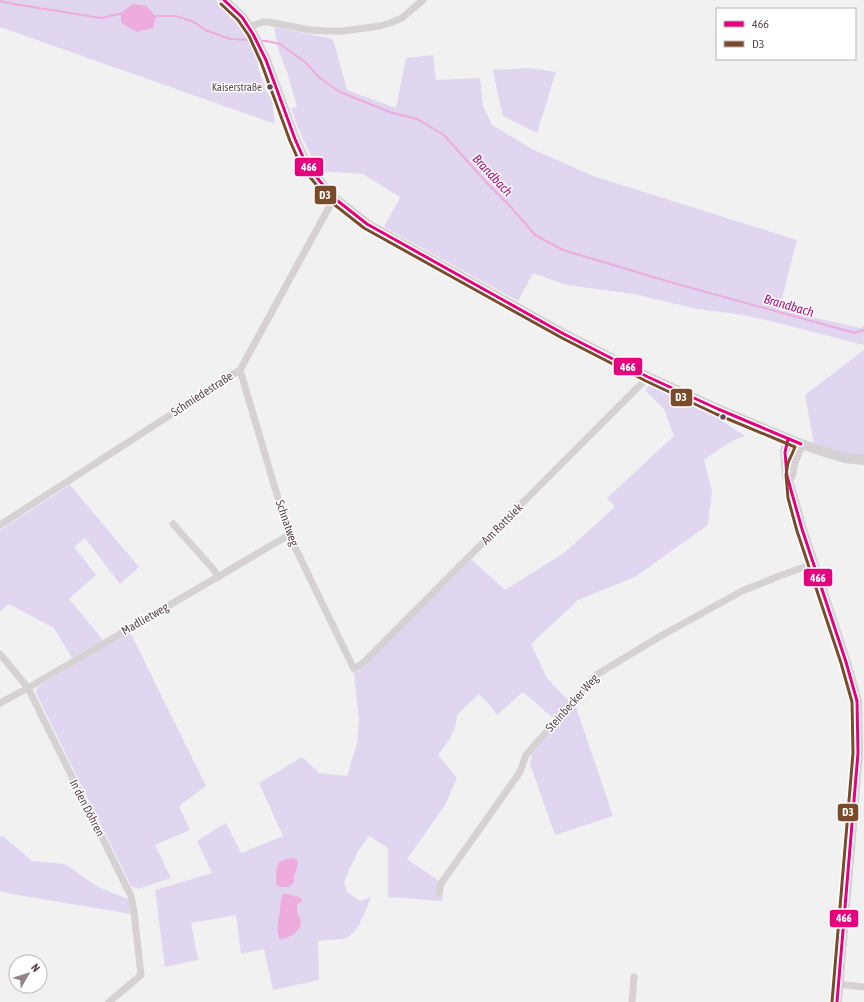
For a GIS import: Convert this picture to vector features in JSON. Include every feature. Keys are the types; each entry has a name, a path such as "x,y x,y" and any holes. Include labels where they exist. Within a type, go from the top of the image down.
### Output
{"main road":[{"path":"224,0 242,17 258,44 266,60 289,126 300,151 313,173 324,188 334,198 366,224 564,334 648,377 718,409 801,444 845,458 864,460"},
{"path":"788,439 785,452 787,476 802,529 846,662 857,701 857,767 837,1002"},
{"path":"793,497 791,475 793,464 801,444"}],"street":[{"path":"251,31 263,22 310,30 326,31 380,26 402,18 424,0"},
{"name":"Schmiedestraße","path":"0,525 240,370 334,198"},
{"name":"Schnatweg","path":"240,370 289,535 354,669"},
{"name":"Am Rottsiek","path":"354,669 364,662 648,377"},
{"path":"173,524 214,570 218,577"},
{"name":"Madlietweg","path":"0,703 289,535"},
{"name":"Steinbecker Weg","path":"439,893 440,885 520,772 526,755 596,675 659,637 742,591 813,564"},
{"name":"In den Döhren","path":"0,654 28,688 131,896 141,975 109,1002"},
{"path":"632,1002 634,977"},
{"path":"838,984 864,986"}],"shaded area":[{"path":"0,0 215,0 229,12 248,37 259,60 258,67 265,89 272,100 275,124 0,27"},
{"path":"133,4 147,6 156,17 153,28 137,32 121,23 121,13"},
{"path":"274,27 333,39 347,90 396,108 406,58 433,55 436,80 480,78 483,106 492,125 532,149 593,176 797,240 779,310 861,328 864,326 864,345 744,315 697,309 634,294 567,285 533,273 518,301 384,227 400,197 363,174 318,171 299,130 291,108 297,107 288,75 278,49"},
{"path":"529,68 556,72 537,133 503,116 493,70"},
{"path":"864,350 864,456 843,453 814,444 805,395"},
{"path":"650,384 716,417 745,436 729,443 704,460 712,491 708,525 635,577 578,600 531,644 547,678 568,700 575,704 613,816 555,835 530,764 532,754 555,723 553,718 523,692 497,715 479,694 457,715 455,728 449,740 438,755 457,778 445,805 407,859 444,885 442,901 388,897 388,848 369,836 358,851 344,883 347,892 360,901 371,897 365,913 352,934 342,939 318,941 319,980 273,990 264,949 241,954 236,915 191,923 198,960 165,967 155,890 212,873 197,841 226,823 241,853 283,836 259,783 302,757 319,773 347,776 357,743 359,721 354,674 471,559 505,590 564,553 615,507 607,498 674,436 664,409 645,390","holes":["290,896 296,896 297,908 301,922 300,927 278,935 281,907"]},
{"path":"70,485 139,567 120,584 85,538 74,547 96,575 69,599 103,640 72,658 54,628 9,604 0,611 0,530"},
{"path":"128,632 132,636 206,786 179,806 190,830 155,845 171,878 138,889 131,886 36,693 38,687"},
{"path":"0,836 4,837 32,861 65,864 98,887 128,899 131,914 0,891"},
{"path":"290,858 297,859 294,882 289,887 277,886 276,871 279,862"},
{"path":"283,893 301,898 302,901 297,904 297,912 301,924 294,934 287,938 280,939 278,925"}],"waterway":[{"path":"0,1 101,18 123,13"},
{"name":"Brandbach","path":"153,16 176,16 194,22 205,30 230,39 253,40"},
{"name":"Brandbach","path":"260,41 280,44 305,62 320,78 340,92 390,112 417,119 444,135 535,235 563,250 670,282 855,333 864,330"}],"transit line":[{"name":"466","path":"224,0 242,17 253,34 266,60 295,139 303,157 313,173 334,198 367,224 564,334 648,377 718,409 801,444"},
{"name":"D3","path":"221,4 238,20 249,36 261,62 298,159 309,176 331,202 364,228 562,338 646,381 716,414 795,447 788,463 786,475 788,498 797,531 841,663 852,702 853,753 832,1002"},
{"name":"466","path":"788,439 785,452 787,476 802,529 846,662 857,701 858,753 837,1002"}],"place":[{"name":"Kaiserstraße","path":"270,87"}]}
